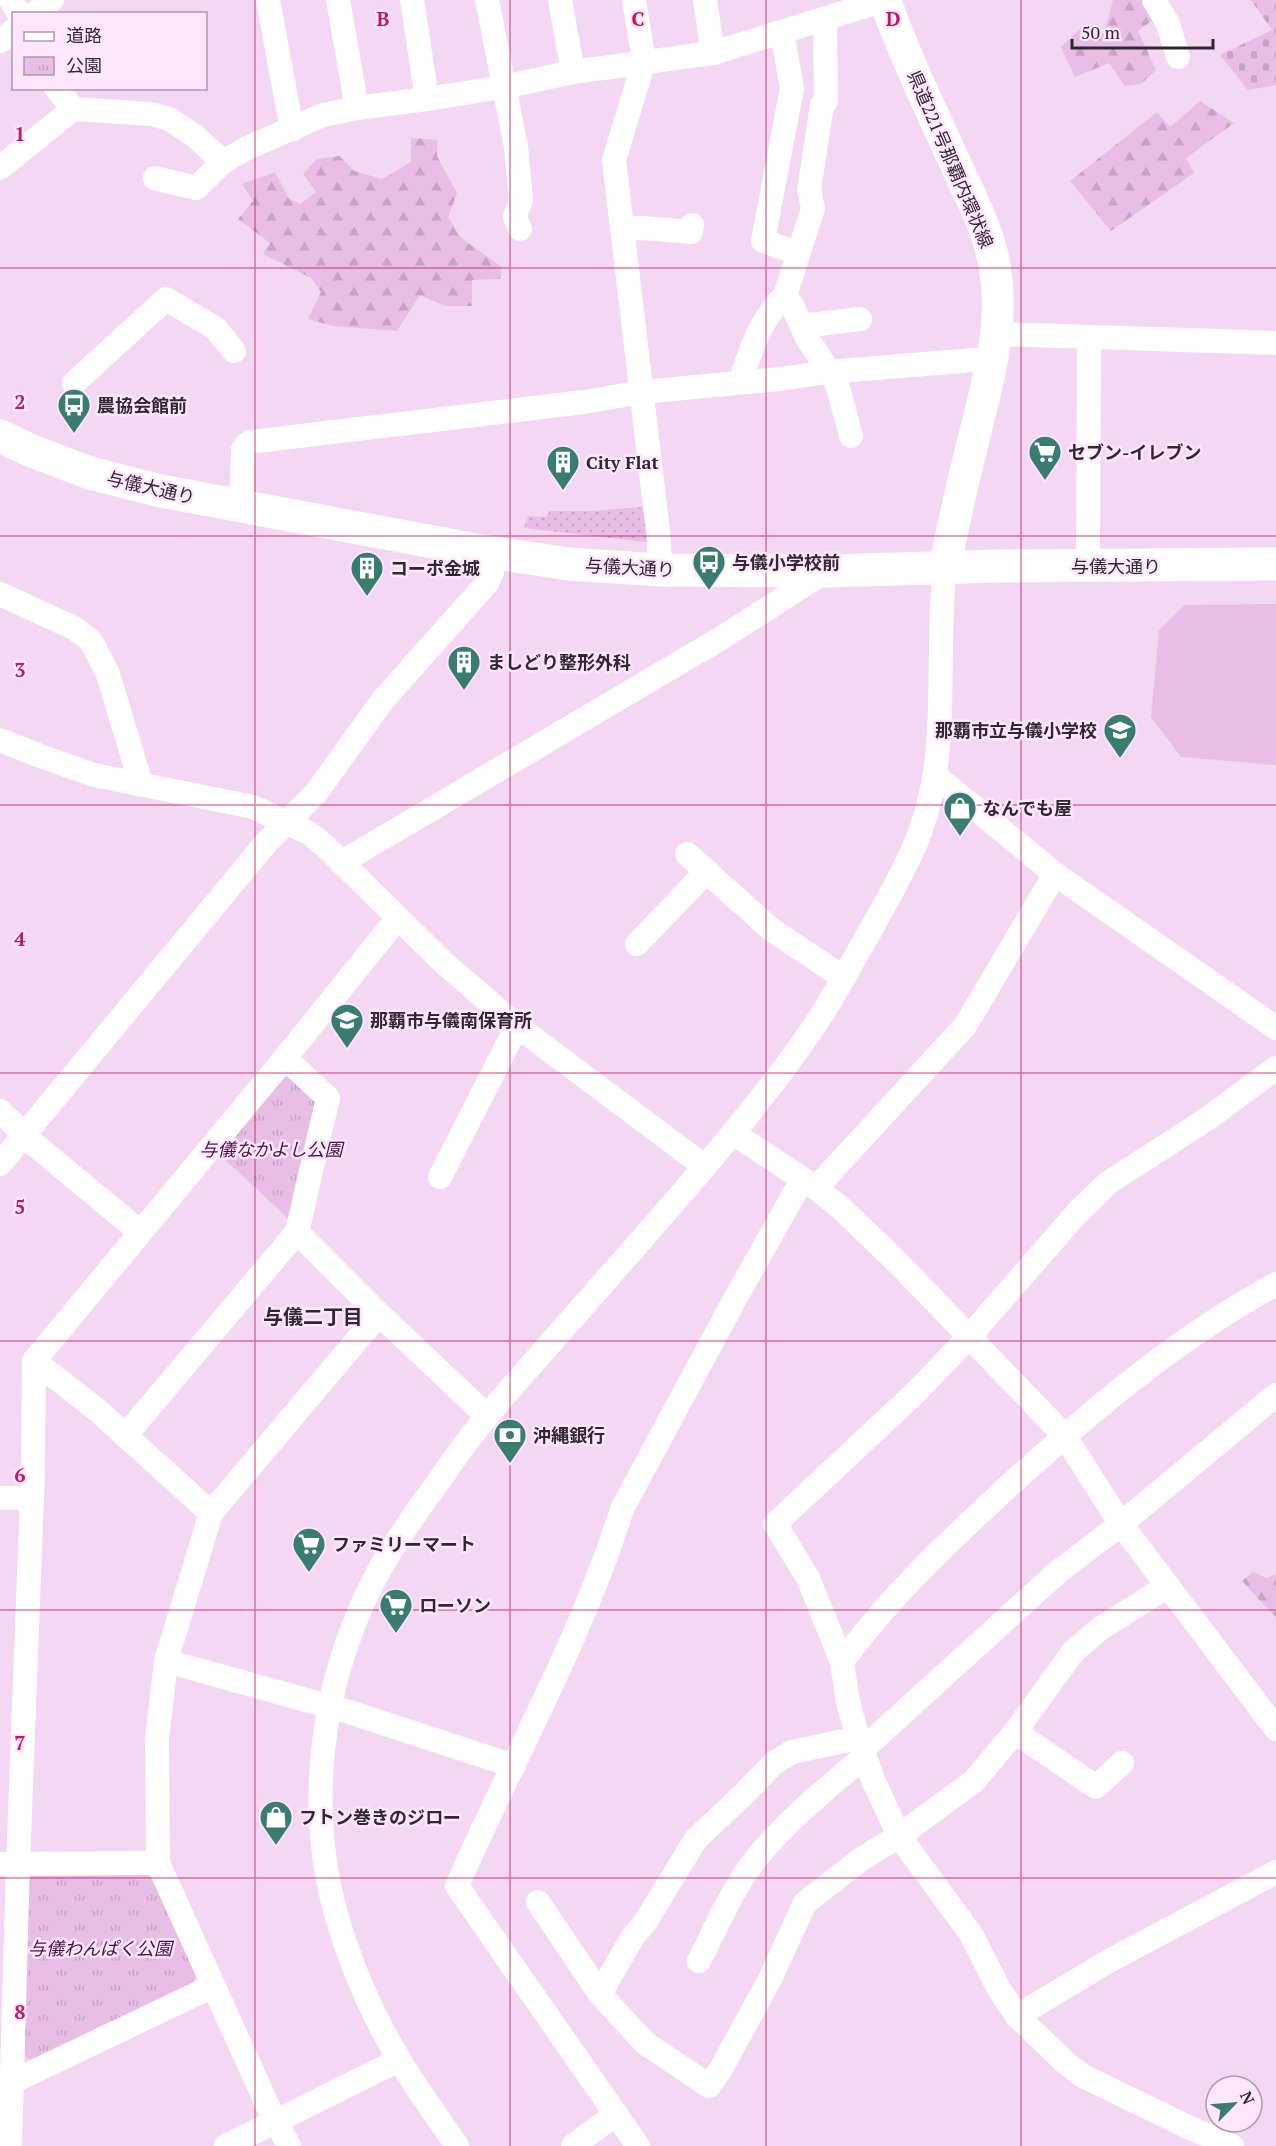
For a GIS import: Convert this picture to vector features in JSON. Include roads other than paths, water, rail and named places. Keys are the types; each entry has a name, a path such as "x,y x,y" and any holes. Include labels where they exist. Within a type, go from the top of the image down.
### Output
{"highway":[{"name":"与儀大通り","path":"0,436 90,473 161,491 494,553 568,564 660,570 826,571 945,567 1276,564"}],"main road":[{"name":"県道221号那覇内環状線","path":"885,0 911,66 989,241 998,286 995,348 945,567"}],"street":[{"path":"11,0 11,31"},
{"path":"37,12 52,0"},
{"path":"268,0 292,130"},
{"path":"338,0 357,108"},
{"path":"412,0 427,99"},
{"path":"487,0 516,147 521,200 515,217 520,229"},
{"path":"560,0 573,72"},
{"path":"634,0 645,61 614,160 659,540 660,570"},
{"path":"705,0 713,53"},
{"path":"155,178 196,188 223,162 247,148 323,115 503,87 573,72 713,53 825,21 885,0"},
{"path":"1157,1 1168,24 1178,57"},
{"path":"740,381 757,334 773,306 785,296 813,208 809,189 812,163 822,105 826,101 825,21"},
{"path":"782,33 792,88 763,241 798,253"},
{"path":"58,90 73,109"},
{"path":"0,168 73,109 152,114 169,119 195,136 223,162"},
{"path":"622,230 643,228 690,232 692,225"},
{"path":"785,296 837,384 851,436"},
{"path":"74,383 166,299 215,328 234,351"},
{"path":"802,326 860,319"},
{"path":"1088,566 1089,337"},
{"path":"241,505 243,450 250,442 584,402 642,392 780,379 828,372 974,360 995,348 1089,337 1276,344"},
{"path":"0,1164 286,821 305,806 316,793 383,700 487,583 492,572 494,553"},
{"path":"457,2146 399,2060 357,1974 339,1924 323,1846 321,1802 322,1755 335,1682 353,1626 371,1586 414,1516 487,1416 733,1133 777,1078 819,1019 844,978 915,844 936,776 940,726 941,608 945,567"},
{"path":"342,862 723,637 826,571"},
{"path":"0,594 74,628 91,641 108,674 141,784"},
{"path":"0,740 94,774 253,807 309,833 342,862 397,919 444,963 518,1026 704,1166"},
{"path":"936,776 1055,874 1276,1028"},
{"path":"687,854 772,930 844,978"},
{"path":"637,944 707,872"},
{"path":"638,2146 457,1886 597,1582 622,1509 735,1299 809,1184 965,1026 1055,874"},
{"path":"10,2146 12,2082 9,1864 32,1498 34,1361 397,919"},
{"path":"440,1177 518,1026"},
{"path":"125,1436 297,1232 328,1098 285,1058"},
{"path":"1232,2146 1083,2076 1017,2016 999,1989 971,1934 899,1836 874,1782 862,1748 848,1702 842,1662 808,1578 775,1524 914,1394 969,1337 1078,1212 1108,1183 1207,1119 1276,1068"},
{"path":"0,1111 140,1232"},
{"path":"733,1133 842,1209 900,1264 1064,1435 1121,1524 1276,1729"},
{"path":"297,1232 379,1314 487,1416"},
{"path":"842,1662 870,1623 939,1551 1064,1435 1166,1353 1276,1284"},
{"path":"289,2146 275,2122 158,1863 157,1738 166,1661 211,1513 379,1314"},
{"path":"34,1361 96,1410 211,1513"},
{"path":"699,1961 726,1908 754,1862 862,1748 1058,1572 1121,1524 1276,1395"},
{"path":"0,1498 32,1498"},
{"path":"538,1902 600,1995 645,2043 709,2086 721,2069 770,1979 804,1904 860,1860 899,1836 974,1782 1015,1732 1073,1652 1101,1628 1168,1586"},
{"path":"166,1661 330,1707 514,1766"},
{"path":"1015,1732 1096,1787 1122,1763"},
{"path":"600,1995 632,1938 646,1921 696,1839 774,1763 792,1752 862,1748"},
{"path":"9,1864 158,1863"},
{"path":"1017,2016 1109,1961 1276,1872"},
{"path":"12,2082 213,1986"},
{"path":"226,2146 399,2060"},
{"path":"573,2146 616,2114"}],"place":[{"name":"農協会館前","path":"74,434"},
{"name":"セブン-イレブン","path":"1045,481"},
{"name":"City Flat","path":"563,491"},
{"name":"与儀小学校前","path":"709,591"},
{"name":"コーポ金城","path":"367,597"},
{"name":"ましどり整形外科","path":"464,691"},
{"name":"那覇市立与儀小学校","path":"1120,759"},
{"name":"なんでも屋","path":"960,837"},
{"name":"那覇市与儀南保育所","path":"347,1049"},
{"name":"沖縄銀行","path":"510,1464"},
{"name":"ファミリーマート","path":"309,1573"},
{"name":"ローソン","path":"396,1634"},
{"name":"フトン巻きのジロー","path":"276,1846"}],"district":[{"name":"与儀二丁目","path":"313,1316"}],"park label":[{"name":"与儀なかよし公園","path":"271,1149"},
{"name":"与儀わんぱく公園","path":"100,1948"}]}
